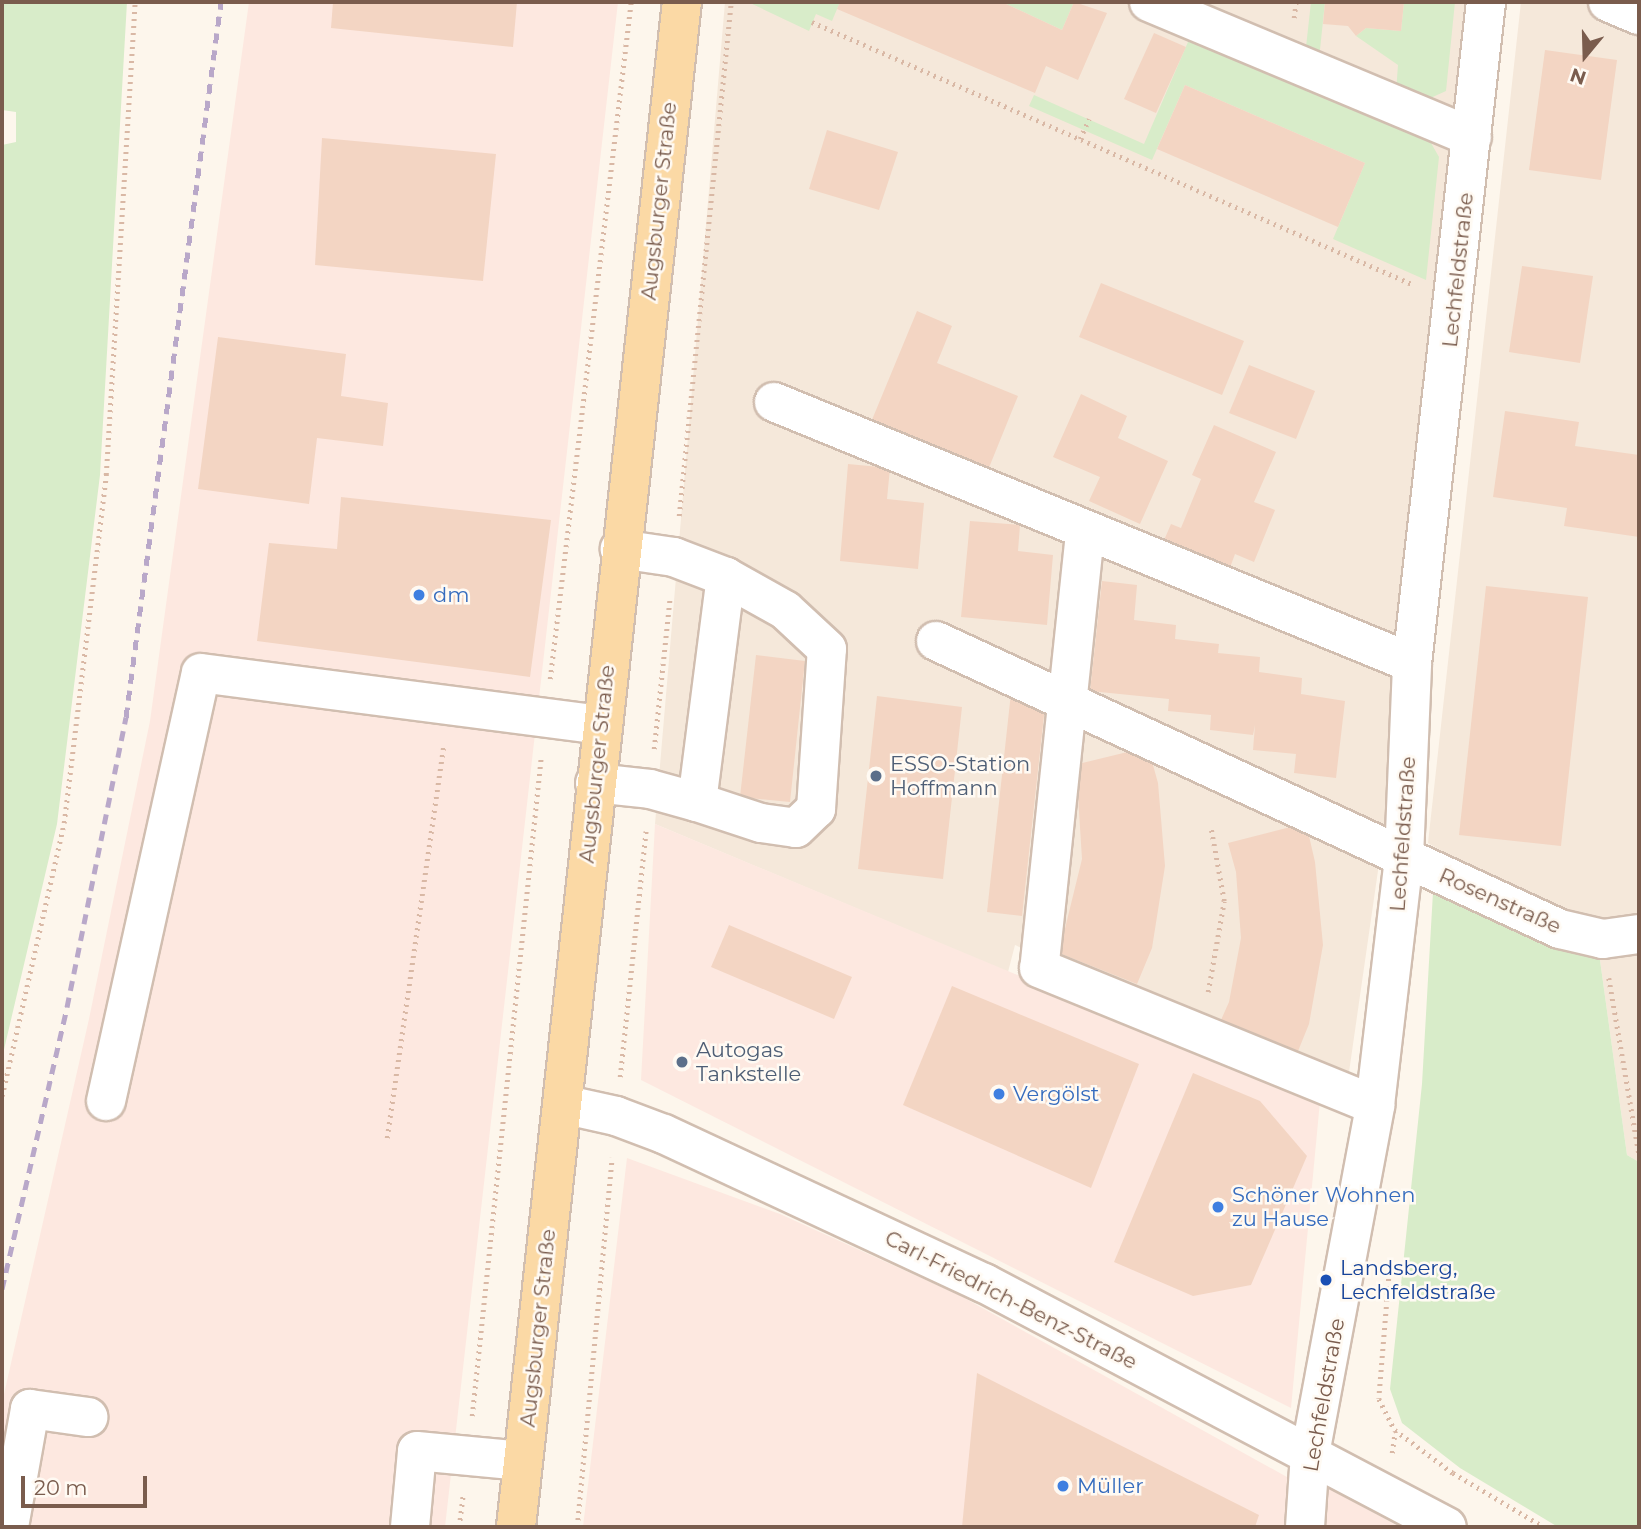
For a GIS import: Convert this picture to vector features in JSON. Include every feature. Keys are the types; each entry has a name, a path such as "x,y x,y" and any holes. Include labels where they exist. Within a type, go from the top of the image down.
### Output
{"main road":[{"name":"Augsburger Straße","path":"516,1527 681,2"}],"street":[{"path":"1149,2 1472,136"},
{"name":"Lechfeldstraße","path":"1305,1527 1310,1454 1375,1105 1404,857 1412,663 1455,303 1486,2"},
{"path":"1608,2 1639,15"},
{"path":"774,402 1412,663"},
{"path":"1084,543 1039,968 1375,1105"},
{"path":"595,783 650,789 761,824 796,828 816,809 827,649 785,610 726,577 674,557 620,549"},
{"path":"697,802 726,577"},
{"name":"Rosenstraße","path":"936,641 1560,929 1621,937"},
{"path":"106,1101 201,673 602,725"},
{"name":"Carl-Friedrich-Benz-Straße","path":"562,1104 616,1116 984,1283 1447,1527"},
{"path":"9,1527 30,1409 88,1417"},
{"path":"410,1527 417,1451 523,1461"}],"path":[{"path":"2,1096 3,1081 64,823 103,502 135,2"},
{"path":"459,1527 497,1210 545,717 631,2"},
{"path":"812,22 1455,303"},
{"path":"1080,139 1089,119"},
{"path":"387,1138 450,707"},
{"path":"1191,1032 1209,992 1224,901 1211,830"},
{"path":"1621,937 1639,1153"},
{"path":"577,1527 616,1116"},
{"path":"1390,1260 1380,1399 1395,1430 1453,1474 1544,1527"}],"shaded area":[{"path":"249,2 618,2 445,1527 2,1527 2,1403 89,1019 150,721"},
{"path":"725,2 1478,2 1383,836 1347,1086 1200,1029 1015,945 1008,972 655,824"},
{"path":"1521,2 1639,2 1639,1162 1627,1155 1599,953 1561,922 1428,843"},
{"path":"655,824 1320,1101 1291,1408 641,1080"},
{"path":"627,1158 780,1214 959,1295 1287,1477 1285,1527 583,1527"},
{"path":"1328,1488 1400,1527 1325,1527"}],"green space":[{"path":"2,2 127,2 100,475 57,824 2,1058 2,145 16,142 16,112 2,110"},
{"path":"748,2 840,2 832,21 816,14 809,31"},
{"path":"1002,2 1074,2 1062,30"},
{"path":"1311,2 1325,2 1319,59 1306,47"},
{"path":"1404,2 1455,2 1446,91 1426,100 1396,92 1398,65 1356,36 1366,28 1401,31"},
{"path":"1191,35 1431,143 1439,157 1426,280 1333,239 1365,163 1185,85 1152,160 1029,106 1034,95 1144,144"},
{"path":"1433,892 1557,943 1599,953 1627,1155 1639,1162 1639,1527 1558,1527 1460,1468 1402,1423 1390,1389 1422,1084"}],"building":[{"path":"333,2 517,2 513,47 331,28"},
{"path":"840,2 1002,2 1062,30 1074,2 1107,13 1078,80 1046,66 1035,93 837,9"},
{"path":"1325,2 1404,2 1401,31 1366,28 1356,36 1348,26 1323,24"},
{"path":"1154,33 1186,47 1156,113 1124,99"},
{"path":"1545,50 1617,60 1601,180 1529,170"},
{"path":"1185,85 1365,163 1338,227 1157,149"},
{"path":"827,130 898,152 879,210 809,189"},
{"path":"322,138 496,154 483,281 315,265"},
{"path":"1522,266 1593,276 1580,363 1509,352"},
{"path":"1101,283 1244,341 1222,395 1079,337"},
{"path":"917,311 952,326 937,363 1018,396 986,475 869,427"},
{"path":"218,337 346,354 341,396 388,403 383,446 317,438 309,504 198,489"},
{"path":"1249,365 1315,391 1296,439 1229,413"},
{"path":"1081,394 1127,416 1118,438 1168,461 1140,524 1089,501 1100,477 1053,457"},
{"path":"1505,411 1579,422 1575,446 1639,455 1639,537 1564,526 1567,508 1493,497"},
{"path":"1214,425 1276,452 1254,502 1275,510 1254,562 1235,554 1228,573 1162,545 1171,524 1181,528 1201,479 1192,475"},
{"path":"848,464 890,468 887,499 924,503 918,569 840,561"},
{"path":"341,497 551,520 530,677 257,641 269,543 337,549"},
{"path":"970,521 1020,525 1018,551 1053,555 1047,625 961,617"},
{"path":"1102,581 1137,585 1134,620 1176,625 1175,639 1219,644 1218,653 1260,657 1259,672 1302,678 1301,694 1345,701 1336,778 1294,773 1296,754 1253,750 1255,725 1253,735 1210,730 1211,715 1168,711 1169,699 1090,691"},
{"path":"1486,586 1588,597 1561,846 1459,835"},
{"path":"756,655 805,661 790,802 740,797"},
{"path":"1011,693 1046,697 1022,916 987,912"},
{"path":"877,696 962,707 943,879 858,869"},
{"path":"1148,747 1158,783 1165,866 1152,948 1137,984 1059,953 1082,859 1078,796 1070,766"},
{"path":"1306,823 1315,862 1323,945 1309,1024 1294,1061 1217,1029 1229,1002 1241,938 1236,872 1228,843"},
{"path":"729,925 852,977 834,1019 711,967"},
{"path":"952,986 1139,1064 1091,1188 903,1105"},
{"path":"1193,1073 1260,1101 1307,1156 1251,1285 1193,1296 1114,1262"},
{"path":"977,1373 1259,1515 1255,1527 962,1527"}],"railway":[{"path":"2,1289 67,1007 126,717 221,2"}],"place":[{"name":"dm","path":"419,595"},
{"name":"ESSO-Station Hoffmann","path":"876,776"},
{"name":"Autogas Tankstelle","path":"682,1062"},
{"name":"Vergölst","path":"999,1094"},
{"name":"Schöner Wohnen zu Hause","path":"1218,1207"},
{"name":"Landsberg, Lechfeldstraße","path":"1326,1280"},
{"name":"Müller","path":"1063,1486"}]}
